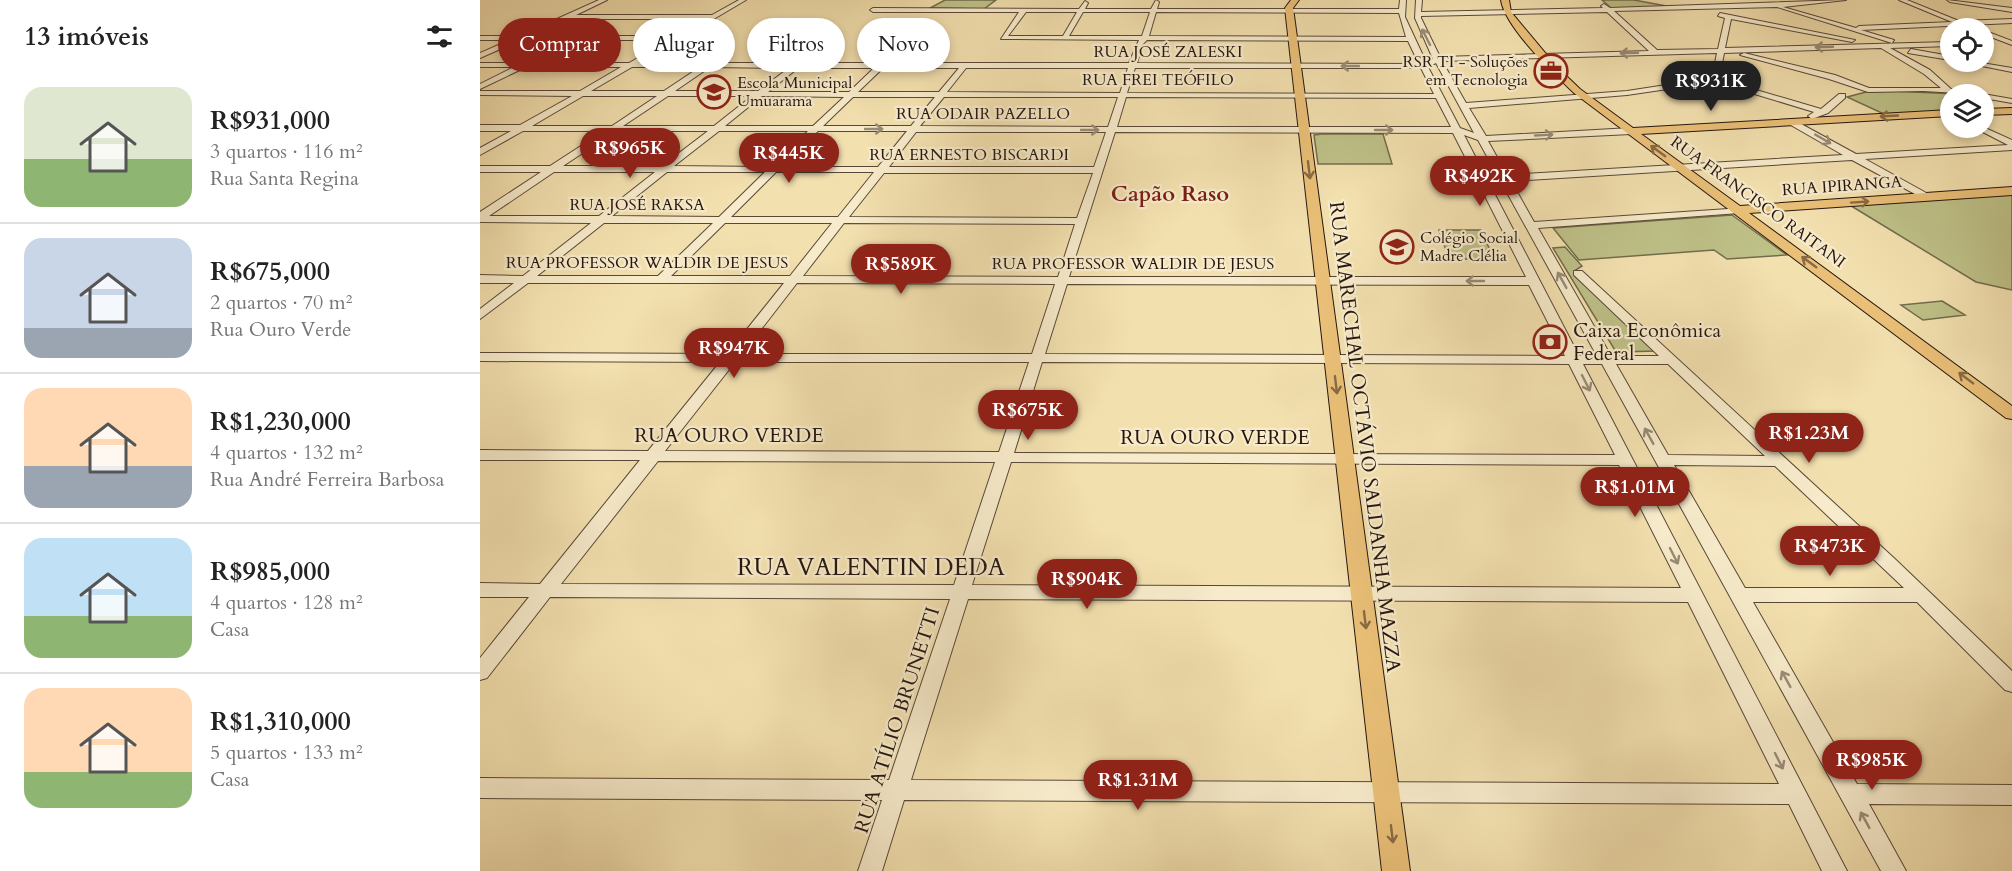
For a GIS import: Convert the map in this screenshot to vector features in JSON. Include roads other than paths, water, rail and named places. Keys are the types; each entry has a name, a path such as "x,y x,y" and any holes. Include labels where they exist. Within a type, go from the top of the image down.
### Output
{"main road":[{"name":"RUA FRANCISCO RAITANI","path":"1505,0 1508,12 1543,56 1585,97 2012,414"},
{"name":"RUA MARECHAL OCTÁVIO SALDANHA MAZZA","path":"1288,4 1396,871"},
{"path":"1994,112 2012,111"},
{"path":"1631,131 1797,122 1818,116 1940,114"},
{"name":"RUA IPIRANGA","path":"1739,210 2012,191"}],"street":[{"path":"566,17 604,0"},
{"path":"566,17 712,17 742,0"},
{"path":"1065,38 1087,0"},
{"path":"1403,0 1401,11 1410,39 1835,871"},
{"path":"1419,0 1418,14 1424,33 1894,871"},
{"path":"1597,0 1656,53"},
{"path":"1640,0 1940,56"},
{"path":"1753,0 1940,55"},
{"path":"1418,14 1772,6 1843,0"},
{"path":"1902,0 1948,18"},
{"path":"1950,0 2012,10"},
{"path":"1994,7 2006,0"},
{"path":"873,10 1081,10 1155,6 1221,10 1288,4 1401,11"},
{"name":"RUA ATÍLIO BRUNETTI","path":"870,871 1132,66 1139,45 1145,38 1155,6"},
{"path":"1024,10 1003,38 1410,39"},
{"path":"1220,20 1221,10"},
{"path":"1715,80 1724,51 1728,17"},
{"path":"1994,22 2012,21"},
{"path":"1847,28 1940,24"},
{"path":"1220,29 1220,38"},
{"path":"1994,36 2011,42"},
{"path":"480,38 498,38"},
{"path":"1994,43 2011,42"},
{"path":"1424,66 1439,59 1940,44"},
{"path":"1882,46 1927,72 1940,84"},
{"path":"480,56 498,48"},
{"path":"1724,51 1832,77 1868,90 1940,91"},
{"path":"480,152 633,63"},
{"name":"RUA JOSÉ ZALESKI","path":"480,65 498,65"},
{"name":"RUA JOSÉ ZALESKI","path":"621,65 630,65"},
{"name":"RUA JOSÉ ZALESKI","path":"950,66 1424,66"},
{"path":"480,672 964,66"},
{"path":"1994,67 2012,70"},
{"path":"480,87 511,72"},
{"path":"480,218 699,72"},
{"path":"480,315 788,72"},
{"path":"660,280 875,72"},
{"path":"1464,106 1585,97 1715,80 1818,116 1842,96"},
{"name":"RUA FREI TEÓFILO","path":"480,93 1439,96"},
{"path":"1994,98 2012,100"},
{"path":"1797,122 1926,197"},
{"name":"RUA ODAIR PAZELLO","path":"480,128 1456,130 1484,138"},
{"path":"1484,138 1631,131"},
{"path":"1994,136 2012,145"},
{"path":"1504,178 2012,145"},
{"name":"RUA ERNESTO BISCARDI","path":"480,169 1098,170"},
{"name":"RUA IPIRANGA","path":"1531,225 1739,210"},
{"name":"RUA JOSÉ RAKSA","path":"480,218 1082,221"},
{"path":"1515,245 1531,247 1542,244"},
{"path":"1578,273 1781,461 2012,684"},
{"name":"RUA PROFESSOR WALDIR DE JESUS","path":"480,279 1534,281"},
{"path":"480,357 1672,360"},
{"name":"RUA OURO VERDE","path":"480,455 1625,460"},
{"path":"1663,460 1781,461"},
{"name":"RUA VALENTIN DEDA","path":"480,590 1694,595"},
{"path":"1738,595 1922,596"},
{"path":"480,788 1796,794"},
{"path":"1850,794 2012,795"}],"place":[{"name":"RSR TI - Soluções em Tecnologia","path":"1551,71"},
{"name":"Escola Municipal Umuarama","path":"714,92"},
{"name":"Colégio Social Madre Clélia","path":"1397,247"},
{"name":"Caixa Econômica Federal","path":"1550,342"}],"district":[{"name":"Capão Raso","path":"1170,194"}]}
